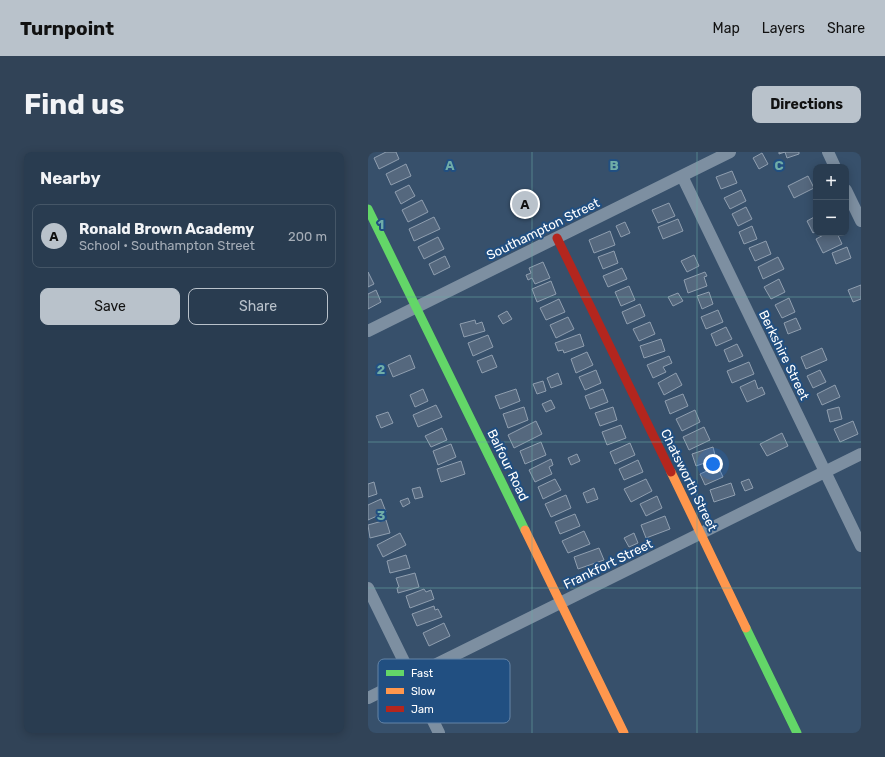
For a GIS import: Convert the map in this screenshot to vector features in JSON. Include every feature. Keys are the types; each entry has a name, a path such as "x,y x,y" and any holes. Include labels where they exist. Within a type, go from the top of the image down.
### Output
{"street":[{"name":"Southampton Street","path":"368,331 730,152"},
{"path":"828,152 834,164"},
{"name":"Berkshire Street","path":"682,176 861,546"},
{"path":"849,196 861,221"},
{"name":"Balfour Road","path":"368,209 624,733"},
{"name":"Chatsworth Street","path":"557,238 797,733"},
{"name":"Frankfort Street","path":"446,659 861,454"},
{"path":"368,588 404,659"},
{"name":"Frankfort Street","path":"368,698 378,693"},
{"path":"434,723 439,733"}],"building":[{"path":"386,152 396,152 399,159 379,169 374,158"},
{"path":"785,152 799,152 799,154 787,158"},
{"path":"762,153 768,164 759,169 753,158"},
{"path":"406,164 411,176 391,185 386,174"},
{"path":"732,171 737,183 721,189 716,177"},
{"path":"808,176 813,188 794,198 788,186"},
{"path":"409,185 415,196 401,204 395,192"},
{"path":"741,190 746,201 730,209 724,198"},
{"path":"422,200 428,212 408,222 402,210"},
{"path":"669,203 675,216 658,223 652,210"},
{"path":"746,207 752,219 738,226 732,214"},
{"path":"434,217 440,229 414,241 409,229"},
{"path":"813,218 813,233 807,221"},
{"path":"678,219 683,231 663,239 658,227"},
{"path":"625,222 630,233 621,237 616,226"},
{"path":"752,226 757,239 744,244 739,232"},
{"path":"610,231 615,245 594,253 589,240"},
{"path":"822,236 838,236 842,244 823,253 816,239"},
{"path":"438,237 444,249 424,259 418,247"},
{"path":"766,241 771,254 755,261 749,248"},
{"path":"847,247 851,258 836,264 832,253"},
{"path":"614,251 618,263 603,269 598,257"},
{"path":"694,255 699,266 687,272 681,261"},
{"path":"445,256 450,267 434,275 429,264"},
{"path":"778,257 784,269 763,279 758,267"},
{"path":"543,262 550,278 535,284 532,278 528,280 526,275 531,273 529,268"},
{"path":"622,268 627,279 608,287 603,276"},
{"path":"368,272 374,284 368,287"},
{"path":"705,272 707,276 704,277 707,286 688,293 684,280"},
{"path":"779,279 785,292 771,299 764,287"},
{"path":"551,281 556,294 537,302 532,289"},
{"path":"861,285 861,299 853,302 848,290"},
{"path":"629,286 635,300 621,306 615,292"},
{"path":"376,290 381,302 368,309 368,294"},
{"path":"709,292 713,304 702,309 697,296"},
{"path":"678,293 683,301 673,306 668,297"},
{"path":"789,298 795,312 782,318 775,305"},
{"path":"559,299 565,312 546,320 540,308"},
{"path":"640,304 645,316 627,324 622,312"},
{"path":"718,310 723,322 706,329 701,317"},
{"path":"507,311 512,319 503,324 498,316"},
{"path":"568,317 574,329 556,338 550,325"},
{"path":"796,318 801,329 788,334 784,323"},
{"path":"475,320 476,324 482,322 485,331 464,337 460,324"},
{"path":"650,322 655,334 639,341 633,329"},
{"path":"726,327 732,339 716,346 711,334"},
{"path":"580,334 584,346 564,353 563,350 558,351 555,343"},
{"path":"488,335 493,347 473,356 468,343"},
{"path":"661,339 665,351 644,358 640,346"},
{"path":"737,344 743,356 729,362 724,350"},
{"path":"822,348 827,360 806,369 801,357"},
{"path":"587,352 593,365 576,373 571,359"},
{"path":"410,355 415,368 393,377 388,365"},
{"path":"492,355 497,367 482,373 477,361"},
{"path":"669,356 672,363 663,367 666,372 653,378 647,365"},
{"path":"749,362 754,374 732,383 727,371"},
{"path":"596,370 601,383 585,390 579,377"},
{"path":"820,370 826,382 813,388 807,376"},
{"path":"558,373 562,384 551,388 547,378"},
{"path":"676,373 682,385 664,395 658,383"},
{"path":"755,380 758,389 762,387 765,394 747,402 740,387"},
{"path":"543,381 546,391 537,394 533,384"},
{"path":"835,385 840,397 822,405 817,394"},
{"path":"423,389 428,401 415,407 410,395"},
{"path":"516,389 520,401 500,409 495,396"},
{"path":"603,389 608,402 590,409 585,396"},
{"path":"683,394 688,406 670,414 665,401"},
{"path":"551,400 555,408 546,412 542,404"},
{"path":"436,405 442,417 418,427 413,415"},
{"path":"524,407 528,420 508,428 503,414"},
{"path":"613,407 617,420 600,426 595,413"},
{"path":"839,407 842,419 830,422 827,410"},
{"path":"695,410 700,422 682,431 676,419"},
{"path":"388,412 393,423 381,428 376,416"},
{"path":"536,421 542,434 514,448 508,435"},
{"path":"853,421 858,434 840,442 834,429"},
{"path":"621,425 626,438 607,445 602,432"},
{"path":"704,427 710,440 689,450 683,437"},
{"path":"442,428 447,440 431,447 425,436"},
{"path":"782,433 788,446 767,456 760,444"},
{"path":"541,442 546,455 525,464 520,451"},
{"path":"630,443 635,455 615,464 610,452"},
{"path":"451,444 456,457 438,465 433,451"},
{"path":"713,447 716,459 696,466 692,454"},
{"path":"577,454 580,461 571,465 568,458"},
{"path":"551,459 553,465 549,467 552,474 535,482 529,470"},
{"path":"638,460 643,472 624,480 619,469"},
{"path":"461,461 465,474 441,482 437,469"},
{"path":"718,466 723,477 705,485 700,474"},
{"path":"555,479 561,490 543,499 538,487"},
{"path":"646,479 652,491 631,502 624,489"},
{"path":"749,479 753,488 745,491 741,482"},
{"path":"374,482 377,494 368,497 368,484"},
{"path":"731,483 735,495 714,502 710,490"},
{"path":"420,487 423,497 415,499 412,489"},
{"path":"594,488 598,499 587,503 583,493"},
{"path":"566,495 571,508 551,517 545,504"},
{"path":"657,496 662,508 646,516 640,504"},
{"path":"408,498 410,503 403,507 400,501"},
{"path":"381,499 386,512 368,520 368,505"},
{"path":"575,514 580,526 560,534 555,522"},
{"path":"665,516 670,529 646,538 641,525"},
{"path":"386,520 390,533 370,538 368,525"},
{"path":"584,531 590,544 568,553 562,541"},
{"path":"400,533 406,545 383,557 377,545"},
{"path":"634,533 638,543 629,547 624,538"},
{"path":"599,548 604,560 578,569 574,557"},
{"path":"406,555 410,568 390,573 387,561"},
{"path":"415,573 419,587 398,593 397,588 399,587 396,578"},
{"path":"424,589 426,592 431,590 434,599 410,608 406,596"},
{"path":"434,606 435,610 438,609 442,617 417,626 412,614"},
{"path":"444,623 450,636 429,646 423,633"}],"traffic: fast":[{"path":"368,209 525,530"},
{"path":"746,628 797,733"}],"traffic: slow":[{"path":"671,472 746,628"},
{"path":"525,530 624,733"}],"traffic: jam":[{"path":"557,238 671,472"}],"place":[{"name":"Ronald Brown Academy","path":"525,204"}]}
